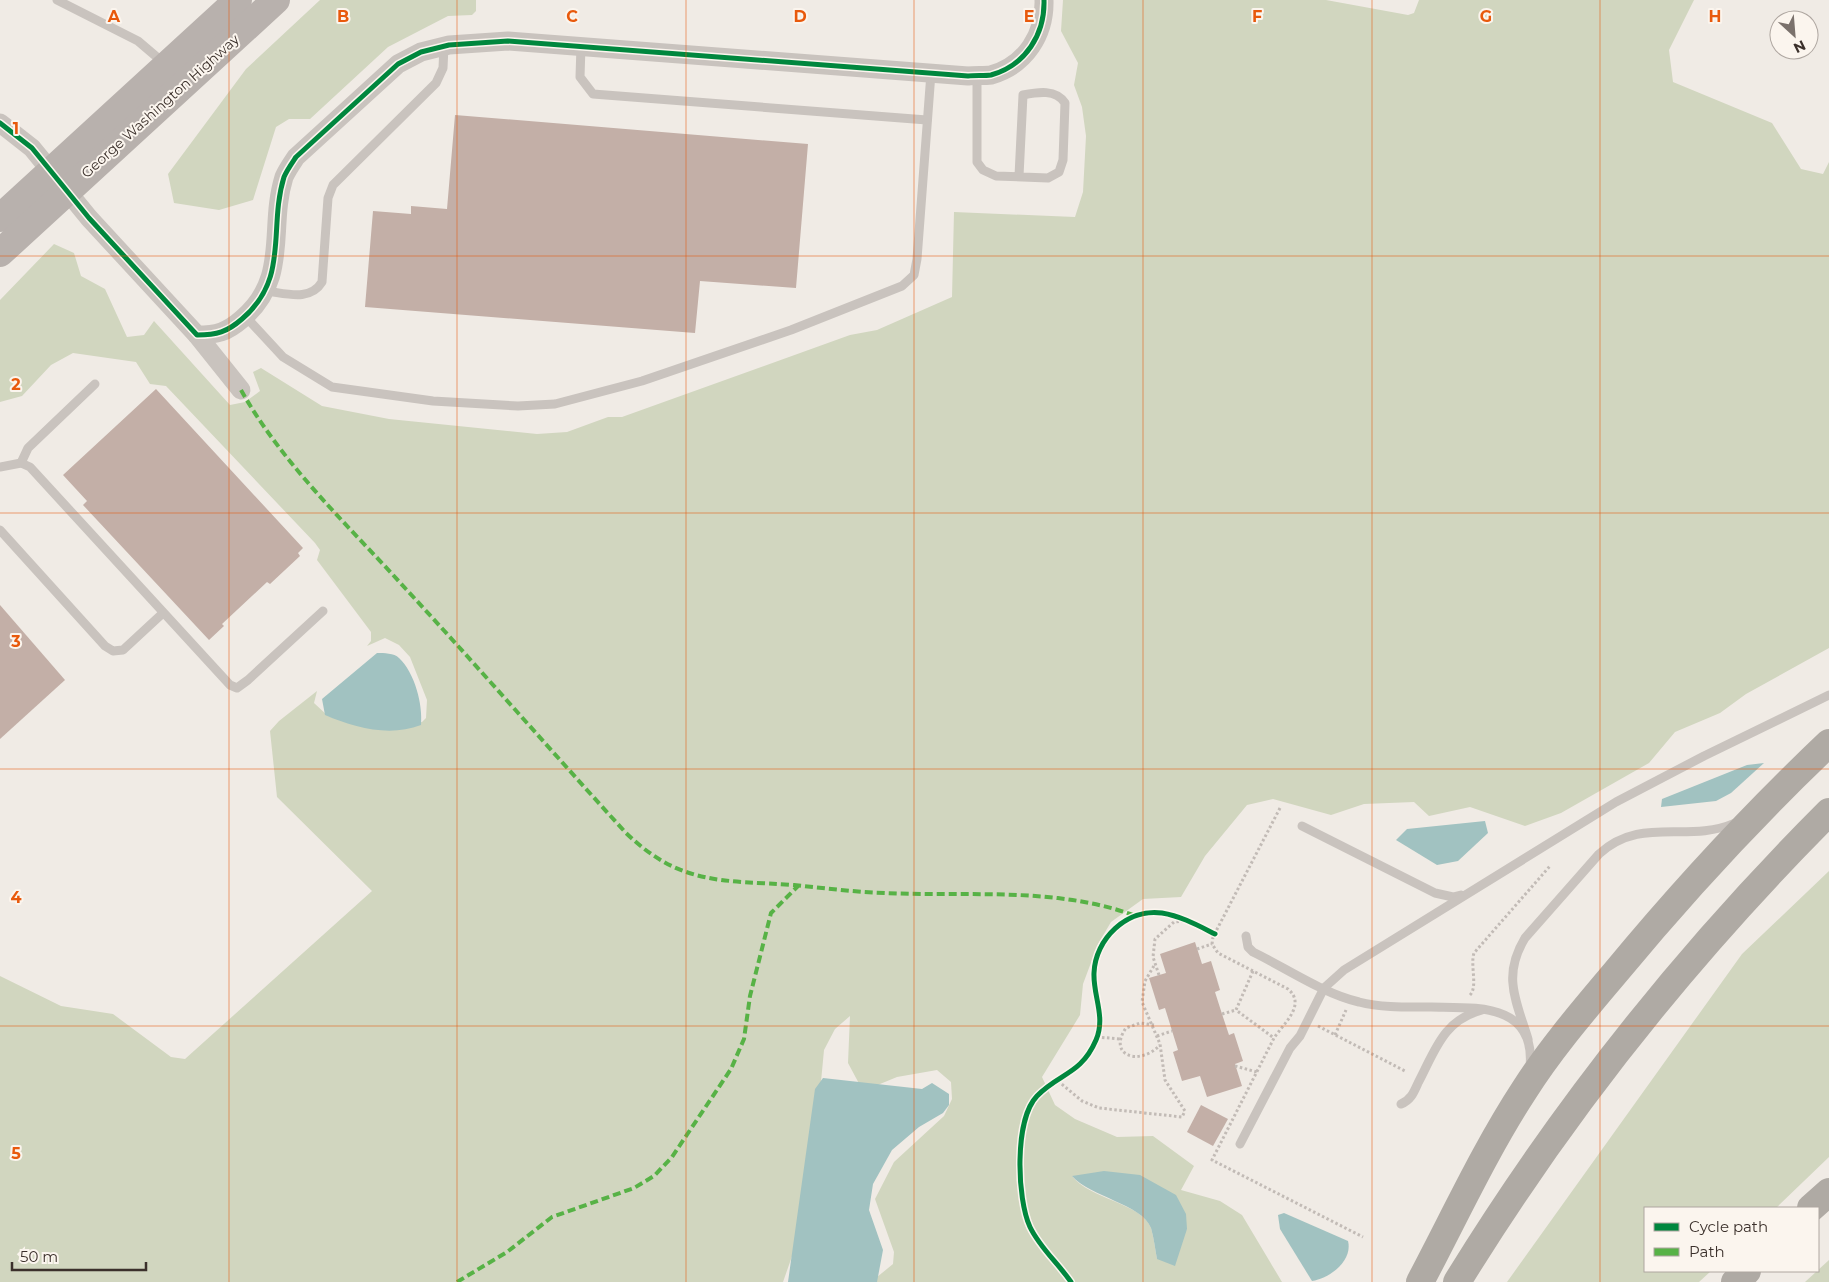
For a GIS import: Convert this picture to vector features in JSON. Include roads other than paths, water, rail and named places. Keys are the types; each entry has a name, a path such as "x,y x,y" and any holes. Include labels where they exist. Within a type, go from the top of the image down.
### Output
{"highway":[{"path":"1420,1282 1514,1106 1560,1040 1643,939 1770,800 1829,743"},
{"path":"1457,1282 1543,1151 1620,1047 1746,897 1829,812"},
{"path":"1812,1207 1829,1192"},
{"path":"1735,1282 1746,1272"}],"main road":[{"name":"George Washington Highway","path":"0,253 59,182 166,66 238,0"},
{"name":"George Washington Highway","path":"0,218 59,182 276,0"}],"street":[{"path":"197,335 216,335 245,316 266,291 275,266 281,194 285,175 296,157 398,64 421,52 444,46 478,41 508,41 931,73 991,75 1012,64 1030,49 1042,24 1044,0"},
{"path":"0,123 32,148 59,182 161,298 197,335 241,390"}],"lane":[{"path":"57,0 138,41 166,66"},
{"path":"266,291 306,295 317,290 322,282 328,198 333,185 436,83 443,68 444,46"},
{"path":"581,46 580,77 593,94 927,120"},
{"path":"245,316 283,357 332,387 434,401 518,406 555,404 642,381 791,330 902,286 914,275 917,259 931,73"},
{"path":"977,75 977,162 983,170 996,176 1048,178 1059,172 1063,160 1065,103 1060,96 1054,93 1023,95 1019,176"},
{"path":"21,463 28,448 95,384"},
{"path":"0,467 21,463 30,467 225,680 237,688 323,611"},
{"path":"0,530 105,646 113,651 123,650 163,613"},
{"path":"1240,1144 1290,1048 1300,1036 1324,988 1366,955 1646,786 1829,695"},
{"path":"1514,1106 1528,1075 1530,1058 1528,1039 1513,990 1511,976 1517,951 1525,938 1608,846 1636,833 1706,832 1726,827 1754,813 1770,800"},
{"path":"1302,826 1435,893 1453,897 1469,893"},
{"path":"1246,936 1248,947 1253,952 1350,999 1370,1004 1490,1008 1508,1016 1528,1039"},
{"path":"1401,1104 1413,1094 1445,1031 1459,1019 1476,1011 1490,1008"}],"water":[{"path":"377,653 397,656 405,664 417,690 421,708 421,725 409,729 385,731 348,724 325,715 322,699"},
{"path":"1764,763 1731,793 1716,801 1661,807 1662,799 1747,765"},
{"path":"1485,821 1488,833 1458,861 1437,865 1396,840 1407,829"},
{"path":"823,1078 922,1089 932,1083 949,1094 949,1105 943,1113 919,1127 892,1150 873,1184 869,1210 883,1250 877,1282 788,1282 815,1089"},
{"path":"1104,1171 1140,1175 1176,1195 1186,1214 1187,1229 1175,1266 1157,1259 1151,1228 1146,1220 1127,1207 1091,1190 1072,1176"},
{"path":"1284,1213 1348,1241 1349,1248 1344,1262 1333,1272 1312,1281 1280,1229 1278,1215"}]}
